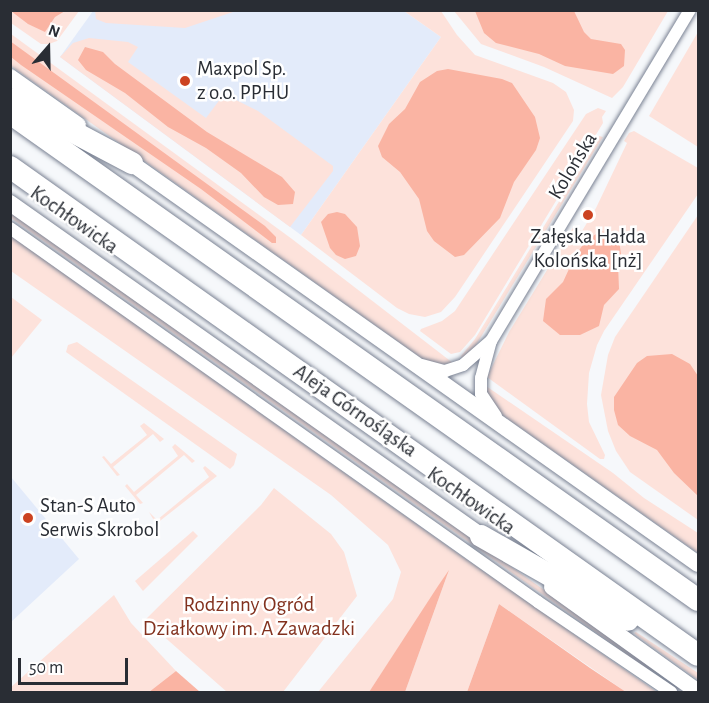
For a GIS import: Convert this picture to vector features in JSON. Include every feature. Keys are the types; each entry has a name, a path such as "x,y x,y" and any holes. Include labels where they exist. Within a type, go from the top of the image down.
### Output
{"highway":[{"path":"10,99 132,163"},
{"name":"Aleja Górnośląska","path":"10,113 699,600"},
{"name":"Aleja Górnośląska","path":"10,167 699,655"},
{"path":"481,536 630,622 699,655"}],"main road":[{"path":"10,77 699,564"},
{"name":"Kochłowicka","path":"10,203 699,692"}],"street":[{"name":"Kolońska","path":"491,341 690,10"},
{"path":"10,228 538,602 671,693"},
{"path":"414,363 445,371 464,365 491,341"},
{"path":"491,341 481,378 481,394 490,411 527,443"}],"shaded area":[{"path":"11,11 65,11 55,17 45,32 28,24"},
{"path":"93,11 404,11 441,37 301,235 60,57"},
{"path":"475,11 574,11 584,32 591,39 621,44 625,50 624,66 613,74 565,66 539,54 496,43 484,33"},
{"path":"10,41 265,226 276,237 276,243 272,243 201,189 21,65 11,57"},
{"path":"85,47 103,52 115,64 207,132 282,177 295,192 293,204 278,205 264,197 241,173 206,148 168,127 125,93 86,70 78,60"},
{"path":"448,69 512,83 535,117 540,138 536,150 514,182 500,218 464,255 455,257 434,241 427,231 419,199 400,172 382,157 378,146 389,124 405,109 420,82 437,71"},
{"path":"337,212 345,214 357,227 360,246 356,256 345,259 336,255 330,248 321,222 328,214"},
{"path":"602,231 619,240 621,254 618,264 619,289 604,305 599,326 580,335 560,335 543,321 546,299 563,282 575,256 587,239"},
{"path":"672,354 690,364 698,376 698,496 674,473 657,450 630,436 618,425 614,410 614,397 637,363 647,356"},
{"name":"Stan-S Auto Serwis Skrobol","path":"11,477 79,559 11,622"},
{"path":"449,570 405,692 369,692 438,586"},
{"path":"499,604 590,668 626,692 467,692"},
{"path":"176,671 200,692 149,692"}],"green space":[{"path":"95,10 236,11 185,28 106,23 96,19"},
{"path":"11,11 79,11 57,41 41,44 11,23"},
{"path":"404,11 441,11 457,35 475,55 553,83 566,92 574,110 573,121 455,297 441,312 425,317 409,314 397,308 301,235 441,37"},
{"path":"454,11 668,11 623,87 612,98 544,67 481,44"},
{"path":"698,32 698,147 649,116"},
{"path":"11,34 292,239 453,363 438,365 424,360 11,66"},
{"path":"89,38 128,42 138,47 128,62 206,118 224,94 258,111 333,166 333,171 290,227 60,57 73,43"},
{"path":"598,108 606,111 602,117 603,123 475,335 460,352 451,354 420,331 421,329 442,321 455,311 586,114"},
{"path":"634,131 698,168 698,194 604,331 597,345 589,373 587,404 589,422 605,455 604,459 600,459 487,377 509,332 574,226 582,231 596,208 627,143 624,141 629,133"},
{"path":"599,136 603,137 476,345 462,359 461,356 475,339"},
{"path":"11,213 670,681 638,662 11,218"},
{"path":"698,215 698,520 630,472 616,451 608,431 601,395 608,355 615,337"},
{"path":"11,236 657,692 626,692 499,604 467,692 405,692 448,573 369,692 318,692 393,599 401,572 388,545 331,495 11,271"},
{"path":"11,297 42,320 11,358"},
{"path":"77,342 237,454 234,465 230,469 66,352 68,345"},
{"path":"486,386 613,473 644,498 698,533 698,553 501,414 488,396"},
{"path":"144,423 164,439 160,442 153,434 113,467 120,475 117,476 102,457 104,456 111,464 147,435 140,426"},
{"path":"175,444 195,461 192,463 184,455 136,495 143,503 140,504 125,486 127,484 134,492 178,456 172,447"},
{"path":"205,466 217,476 156,524 149,512 157,520 209,477 203,468"},
{"name":"Rodzinny Ogród Działkowy im. A Zawadzki","path":"274,488 331,534 344,552 357,596 283,692 227,692 145,620 261,505"},
{"path":"193,531 198,536 143,591 135,581"},
{"path":"114,595 131,623 176,671 149,692 11,692 10,688"},
{"path":"636,632 698,673 698,680 636,635 634,633"}],"place":[{"name":"Maxpol Sp. z o.o. PPHU","path":"185,81"},
{"name":"Załęska Hałda Kolońska [nż]","path":"588,215"},
{"name":"Stan-S Auto Serwis Skrobol","path":"28,518"}]}
